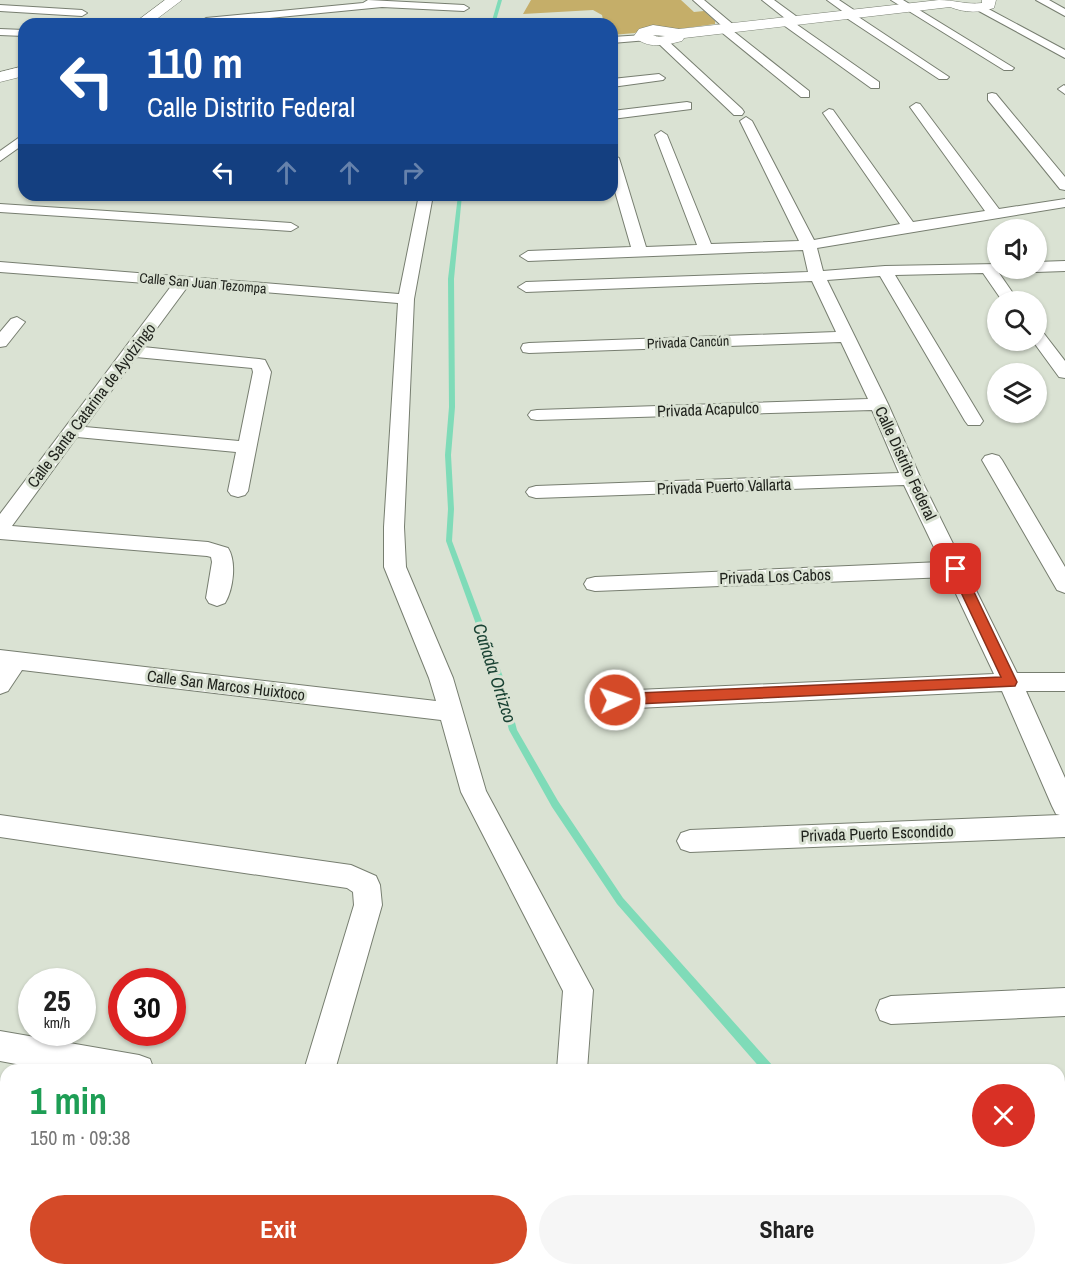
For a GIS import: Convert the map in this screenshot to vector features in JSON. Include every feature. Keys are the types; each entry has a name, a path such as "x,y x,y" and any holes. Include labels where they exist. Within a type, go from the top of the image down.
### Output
{"street":[{"path":"312,0 464,8"},
{"path":"698,0 727,28 806,94"},
{"path":"767,0 875,85"},
{"path":"832,0 943,77"},
{"path":"1041,0 1065,13"},
{"path":"618,40 644,38 642,34 653,30 665,30 670,38 727,28 851,15 902,4 949,2 985,4 1065,55"},
{"path":"149,18 172,3"},
{"path":"159,18 172,3"},
{"path":"228,18 381,4"},
{"path":"902,4 1008,68"},
{"path":"0,8 87,10 72,18"},
{"path":"0,32 18,37"},
{"name":"Calle Distrito Federal","path":"670,38 742,116 809,246 817,276 879,404 911,479 1010,682 1065,806"},
{"path":"0,77 18,72"},
{"path":"618,82 659,78"},
{"path":"0,86 18,84"},
{"path":"992,97 1065,186"},
{"path":"618,115 687,106"},
{"path":"916,107 995,214"},
{"path":"830,113 909,227"},
{"path":"661,135 706,250"},
{"path":"1,156 18,141"},
{"path":"1,156 18,156"},
{"path":"618,179 640,254"},
{"path":"425,201 406,299 394,527 395,567 441,678 474,792 578,990 573,1064"},
{"path":"528,256 640,254 809,246 909,227 1065,203"},
{"path":"0,208 291,227"},
{"path":"281,244 300,214"},
{"path":"1047,267 1065,266"},
{"name":"Calle San Juan Tezompa","path":"0,267 406,299"},
{"path":"526,287 817,276 885,271 987,270"},
{"path":"885,271 974,421"},
{"name":"Calle Santa Catarina de Ayotzingo","path":"0,530 183,282"},
{"path":"0,341 17,322"},
{"name":"Privada Cancún","path":"529,348 847,337"},
{"path":"1047,349 1065,373"},
{"path":"131,351 260,364 262,372 238,491"},
{"name":"Privada Acapulco","path":"537,415 879,404"},
{"path":"72,431 246,447"},
{"path":"992,459 1065,585"},
{"name":"Privada Puerto Vallarta","path":"536,492 911,479"},
{"path":"0,530 208,549 221,553 223,562 217,598"},
{"name":"Privada Los Cabos","path":"595,584 956,569"},
{"path":"0,685 8,660"},
{"name":"Calle San Marcos Huixtoco","path":"8,660 451,712"},
{"path":"615,700 1010,682 1065,682"},
{"path":"0,826 351,878 366,885 368,905 321,1064"},
{"name":"Privada Puerto Escondido","path":"690,841 1065,826"},
{"path":"891,1010 1065,1002"},
{"path":"0,1046 104,1064"}],"shaded area":[{"path":"531,0 681,0 694,12 704,11 715,21 715,24 679,29 647,27 635,33 618,34 618,18 603,18 602,15 593,10 523,14"}],"waterway":[{"name":"Cañada Ortizco","path":"495,18 500,0"},
{"name":"Cañada Ortizco","path":"459,201 451,279 452,407 448,455 451,509 449,541 499,677 513,730 555,804 620,901 764,1064"}],"route":[{"path":"615,700 1010,682 956,569"}]}
